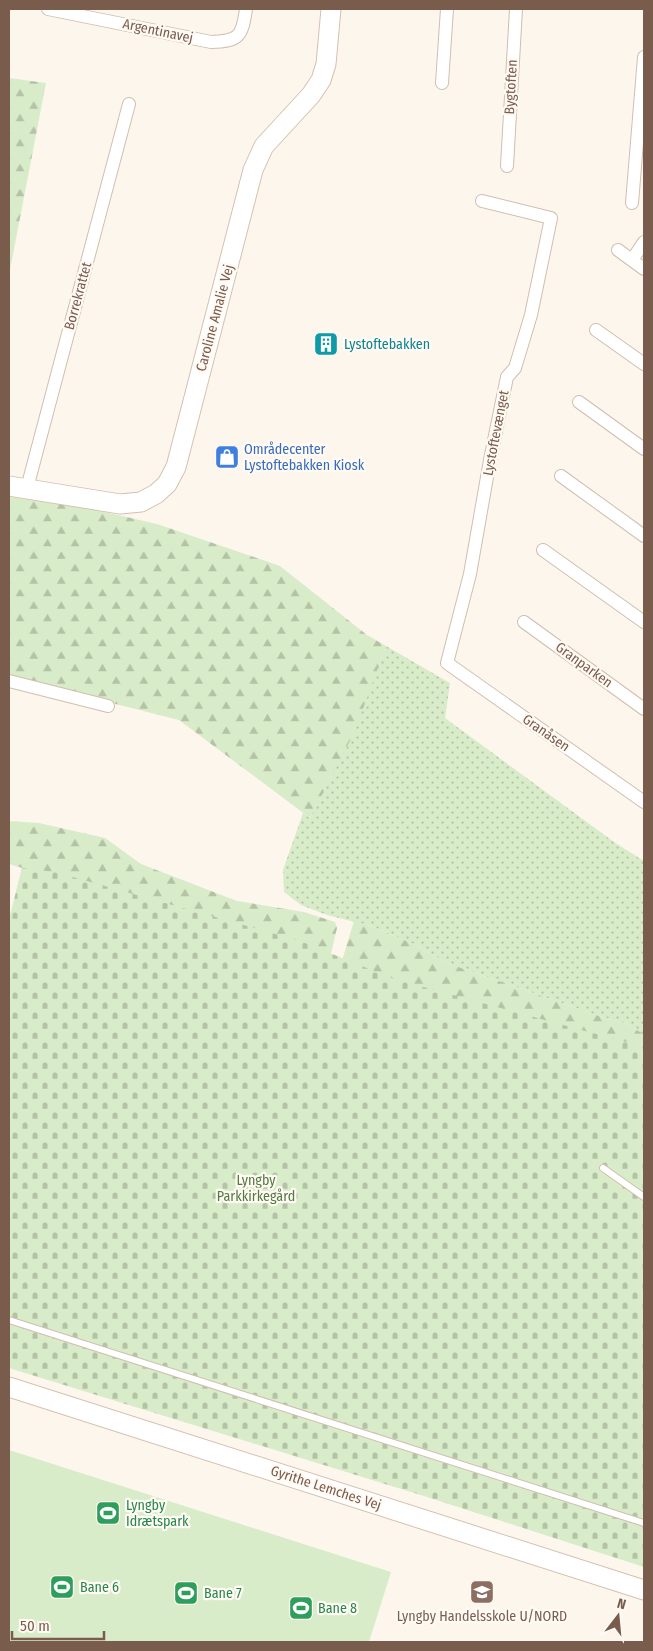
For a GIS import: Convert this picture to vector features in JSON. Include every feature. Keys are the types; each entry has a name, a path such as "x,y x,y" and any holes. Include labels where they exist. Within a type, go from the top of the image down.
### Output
{"street":[{"name":"Argentinavej","path":"48,9 211,42 227,42 238,36 244,26 246,9"},
{"name":"Caroline Amalie Vej","path":"9,486 120,504 141,502 156,494 167,484 176,466 253,170 264,146 311,95 321,80 326,64 331,9"},
{"path":"442,84 447,9"},
{"name":"Bygtoften","path":"507,166 516,9"},
{"path":"632,203 644,57"},
{"name":"Borrekrattet","path":"27,488 128,104"},
{"name":"Lystoftevænget","path":"447,663 470,574 507,377 515,368 531,315 551,218 482,201"},
{"path":"632,260 644,242"},
{"path":"618,250 644,269"},
{"path":"596,330 644,364"},
{"path":"579,402 644,449"},
{"path":"561,476 644,536"},
{"path":"543,550 644,622"},
{"name":"Granparken","path":"524,622 644,709"},
{"name":"Granåsen","path":"447,663 644,802"},
{"path":"9,681 108,706"},
{"name":"Gyrithe Lemches Vej","path":"9,1387 644,1590"}],"lane":[{"path":"603,1168 644,1197"},
{"path":"9,1320 644,1523"}],"green space":[{"path":"9,78 46,83 9,275"},
{"path":"9,490 157,524 280,566 367,635 386,646 354,733 310,818 179,720 9,677"},
{"path":"386,646 450,683 445,718 614,842 644,861 644,1047 643,1034 628,1024 596,1015 447,963 416,945 371,926 327,915 301,905 284,892 283,870 303,813 310,818 353,733"},
{"path":"9,821 39,823 105,838 141,864 237,901 304,912 335,922 337,928 329,962 9,920 22,868 9,864"},
{"name":"Lyngby Parkkirkegård","path":"22,868 55,872 300,941 394,979 644,1047 644,1567 424,1496 9,1368 9,920"},
{"path":"354,921 416,945 447,963 596,1015 628,1024 643,1034 644,1047 630,1074 341,964"},
{"name":"Lyngby Idrætspark","path":"9,1450 391,1572 369,1642 9,1642"}],"place":[{"name":"Lystoftebakken","path":"326,344"},
{"name":"Områdecenter Lystoftebakken Kiosk","path":"227,457"},
{"name":"Lyngby Idrætspark","path":"108,1513"},
{"name":"Bane 6","path":"62,1587"},
{"name":"Lyngby Handelsskole U/NORD","path":"482,1592"},
{"name":"Bane 7","path":"186,1593"},
{"name":"Bane 8","path":"301,1608"}]}
